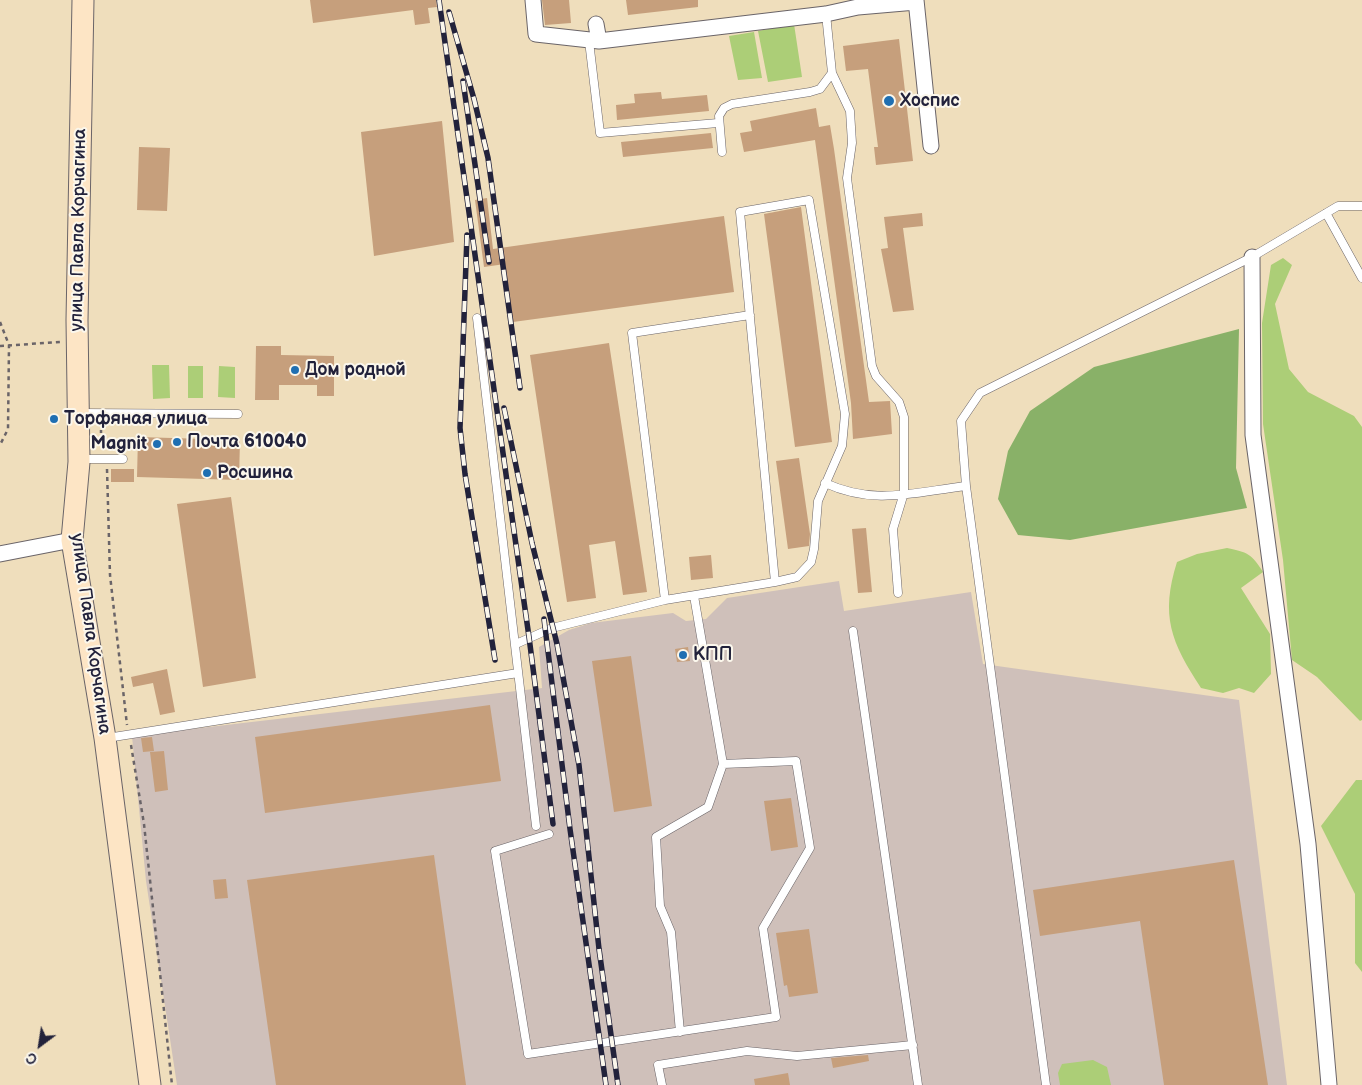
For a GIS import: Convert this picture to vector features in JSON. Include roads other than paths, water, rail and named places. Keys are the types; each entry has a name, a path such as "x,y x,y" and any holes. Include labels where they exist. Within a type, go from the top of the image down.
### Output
{"main road":[{"name":"улица Павла Корчагина","path":"83,0 77,320 79,460 72,540 105,738 150,1085"}],"street":[{"path":"533,0 536,34 594,41 826,14 857,4 916,1 931,146"},
{"path":"594,41 596,24"},
{"path":"1252,257 1252,435 1308,844 1329,1085"},
{"path":"0,554 72,540"}],"lane":[{"path":"826,14 832,73 850,111 852,142 846,178 872,366 876,376 899,402 904,417 904,493 894,529 898,593"},
{"path":"594,41 600,133 718,123"},
{"path":"722,152 718,123 721,112 728,106 820,89 832,73"},
{"path":"516,644 552,628 665,600 694,596 774,582 797,577 811,562 818,501 842,446 845,414 809,200 740,212 774,582"},
{"path":"1046,1085 966,486 961,421 980,394 1252,257 1338,206 1362,206"},
{"path":"1326,213 1362,278"},
{"path":"665,600 632,333 750,315"},
{"path":"477,318 536,826"},
{"path":"78,413 238,414"},
{"path":"79,460 123,459"},
{"path":"826,482 852,493 874,497 966,486"},
{"path":"680,1032 671,932 660,906 656,837 708,807 723,764 694,596"},
{"path":"853,631 918,1085"},
{"path":"105,738 518,673"},
{"path":"549,834 495,851 528,1054 776,1018 763,928 810,848 796,761 723,764"},
{"path":"662,1085 658,1065 737,1052 747,1051 797,1056 913,1046"}],"railway":[{"path":"439,0 529,637 553,824"},
{"path":"449,12 474,99 488,158 520,388"},
{"path":"463,81 489,262"},
{"path":"467,235 460,428 465,474 495,660"},
{"path":"504,408 532,543 557,644 579,765 599,949 618,1085"},
{"path":"544,619 570,829 606,1085"}],"place":[{"name":"Хоспис","path":"889,101"},
{"name":"Дом родной","path":"295,370"},
{"name":"Торфяная улица","path":"54,419"},
{"name":"Почта 610040","path":"177,442"},
{"name":"Magnit","path":"157,444"},
{"name":"Росшина","path":"207,473"},
{"name":"КПП","path":"683,655"}]}
